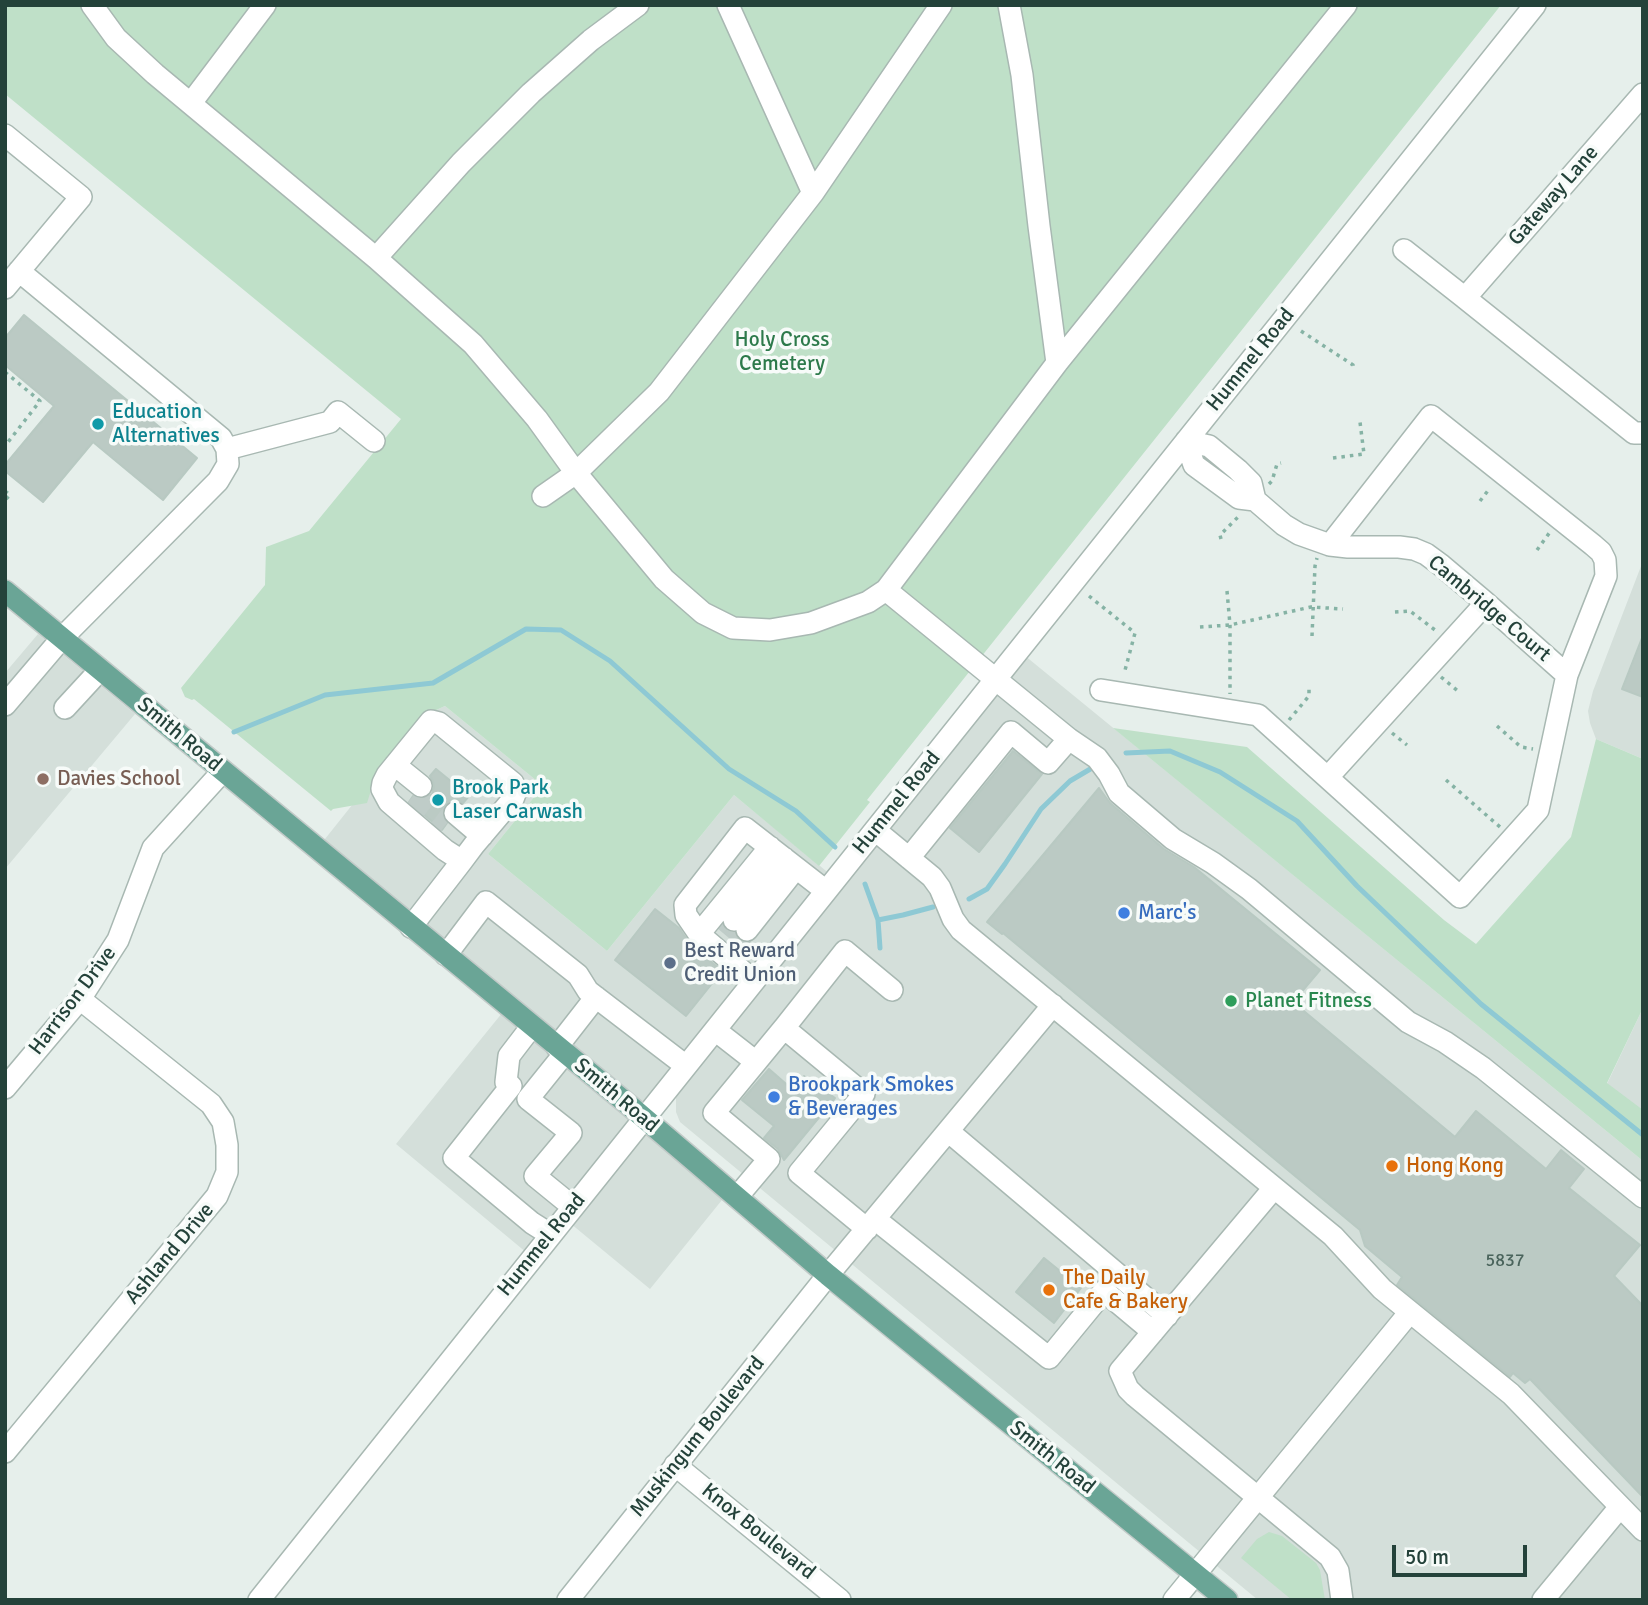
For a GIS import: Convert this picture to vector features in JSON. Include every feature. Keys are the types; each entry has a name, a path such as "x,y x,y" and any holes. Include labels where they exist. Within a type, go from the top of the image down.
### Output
{"main road":[{"name":"Smith Road","path":"5,591 644,1118 828,1275 1227,1600"}],"street":[{"path":"92,5 116,38 155,74 376,258 473,344 537,419 576,473 664,579 703,613 733,628 770,630 811,623 868,602 886,590 1057,363 1346,5"},
{"path":"191,103 265,5"},
{"path":"376,258 461,163 531,93 591,40 638,5"},
{"path":"728,5 813,193"},
{"path":"543,496 576,473 659,392 813,193 941,5"},
{"path":"1009,5 1022,75 1057,363"},
{"name":"Hummel Road","path":"259,1600 1535,5"},
{"name":"Gateway Lane","path":"1465,298 1643,94"},
{"path":"5,135 82,197 5,288"},
{"path":"1404,250 1634,433 1643,433"},
{"path":"5,705 62,638 218,481 228,464 227,449 221,438 19,271"},
{"path":"227,449 330,422 338,412 374,441"},
{"path":"1101,690 1258,715 1460,897 1538,810 1567,675 1606,576 1605,560 1593,545 1431,416 1330,545"},
{"name":"Cambridge Court","path":"1186,441 1209,446 1251,483 1255,500 1299,534 1330,545 1399,547 1426,554 1567,675"},
{"path":"886,590 1069,739 1097,758 1119,793 1173,839 1249,889 1408,1021 1483,1068 1643,1197"},
{"path":"1328,777 1486,603"},
{"path":"65,708 100,670"},
{"path":"411,927 513,799 516,791 513,783 439,723 431,721 391,770 382,789 389,802 445,850 473,847"},
{"path":"909,858 1011,732 1048,763 1069,739"},
{"path":"391,770 417,791"},
{"name":"Harrison Drive","path":"5,1088 80,999 118,940 153,848 222,772"},
{"path":"451,818 473,847"},
{"path":"754,981 725,935 686,915 685,905 745,828 826,891"},
{"path":"875,830 937,882 961,930 1333,1236 1382,1289 1511,1394 1643,1530"},
{"path":"725,935 783,858"},
{"path":"725,935 783,858"},
{"path":"446,956 486,902 578,975 596,998 686,1066"},
{"path":"737,1197 769,1159 714,1113 845,951 892,990"},
{"path":"551,1234 532,1223 454,1158 561,1050 596,998"},
{"name":"Ashland Drive","path":"5,1452 218,1196 227,1172 227,1145 223,1122 211,1104 80,999"},
{"name":"Muskingum Boulevard","path":"568,1600 828,1275 1053,1005"},
{"path":"532,1026 509,1056 506,1082 571,1132 535,1176 573,1207"},
{"path":"784,1027 864,1094 799,1173 1049,1358 1104,1291 1160,1324"},
{"path":"715,1030 756,1062"},
{"path":"948,1131 1160,1324"},
{"path":"1274,1188 1120,1371 1128,1389 1135,1396 1330,1557 1338,1571 1342,1600"},
{"path":"1174,1600 1410,1312"},
{"name":"Knox Boulevard","path":"675,1465 840,1600"},
{"path":"1543,1600 1620,1507"}],"path":[{"path":"1301,331 1353,365 1353,370"},
{"path":"5,372 40,401 5,446"},
{"path":"1333,458 1366,455 1360,422"},
{"path":"1221,539 1220,535 1272,481 1277,464 1281,463"},
{"path":"5,491 10,495 5,500"},
{"path":"1480,501 1487,492"},
{"path":"1537,550 1546,538"},
{"path":"1312,636 1315,566"},
{"path":"1227,591 1231,687"},
{"path":"1089,596 1135,633 1125,671"},
{"path":"1200,627 1230,625 1313,608 1343,609"},
{"path":"1395,612 1410,611 1430,626"},
{"path":"1447,681 1458,691"},
{"path":"1294,714 1309,696 1309,687"},
{"path":"1497,726 1521,747 1528,748"},
{"path":"1397,737 1407,746"},
{"path":"1446,780 1514,838"}],"shaded area":[{"path":"1643,561 1643,759 1596,739 1588,711 1593,691"},
{"name":"Davies School","path":"38,634 135,714 5,869 5,673"},
{"path":"1024,655 1643,1161 1643,1600 1258,1600 680,1122 676,1112 676,1097"},
{"path":"445,706 543,786 488,854 607,951 734,795 831,875 635,1120 726,1195 650,1289 559,1214 527,1253 396,1144 511,1002 321,844 423,716"},
{"path":"1643,1008 1643,1113 1607,1084"}],"green space":[{"name":"Holy Cross Cemetery","path":"5,5 1501,5 867,800 870,802 819,866 734,795 607,951 488,854 543,786 445,706 423,716 372,787 367,803 331,811 194,699 185,697 181,688 265,585 266,547 309,531 401,419 5,94"},
{"path":"1113,728 1247,747 1444,920 1476,944 1571,837 1596,739 1643,759 1643,1008 1607,1083 1643,1110 1643,1161"},
{"path":"1269,1532 1282,1536 1316,1563 1320,1570 1325,1600 1292,1600 1241,1558 1257,1539"}],"building":[{"name":"Education Alternatives","path":"24,315 197,458 163,500 93,442 43,502 5,471 5,465 54,406 5,365 5,338"},
{"path":"1643,638 1643,697 1622,689"},
{"path":"1013,751 1042,774 979,852 950,828"},
{"name":"Brook Park Laser Carwash","path":"436,769 469,796 463,803 451,800 445,805 442,817 447,823 442,830 409,802 413,796 418,799 432,794 434,787 430,776"},
{"path":"1099,788 1110,803 1164,849 1194,867 1320,970 1293,1002 1455,1137 1476,1111 1546,1169 1561,1150 1584,1169 1569,1188 1640,1245 1614,1276 1643,1306 1643,1497 1530,1379 1525,1383 1513,1373 1510,1377 1397,1285 1402,1277 1365,1246 1360,1230 987,922"},
{"name":"Best Reward Credit Union","path":"655,909 679,928 690,944 722,971 686,1016 615,960"},
{"path":"769,1069 793,1090 804,1076 835,1098 784,1160 778,1149 764,1138 774,1126 742,1100"},
{"name":"The Daily Cafe & Bakery","path":"1044,1258 1081,1288 1054,1323 1016,1292"}],"waterway":[{"path":"234,732 325,695 433,683 526,629 561,630 610,661 729,769 796,811 835,847"},
{"path":"1126,753 1170,751 1220,772 1297,821 1357,886 1481,1004 1643,1135"},
{"path":"969,899 987,889 1041,809 1070,781 1092,768"},
{"path":"865,884 878,920 933,907"},
{"path":"878,920 880,948"}],"tunnel":[{"path":"413,796 447,823"},
{"path":"723,933 734,920"},
{"path":"736,943 747,930"}],"place":[{"name":"Education Alternatives","path":"98,424"},
{"name":"Davies School","path":"43,779"},
{"name":"Brook Park Laser Carwash","path":"438,800"},
{"name":"Marc's","path":"1124,913"},
{"name":"Best Reward Credit Union","path":"670,963"},
{"name":"Planet Fitness","path":"1231,1001"},
{"name":"Brookpark Smokes & Beverages","path":"774,1097"},
{"name":"Hong Kong","path":"1392,1166"},
{"name":"The Daily Cafe & Bakery","path":"1049,1290"}]}
